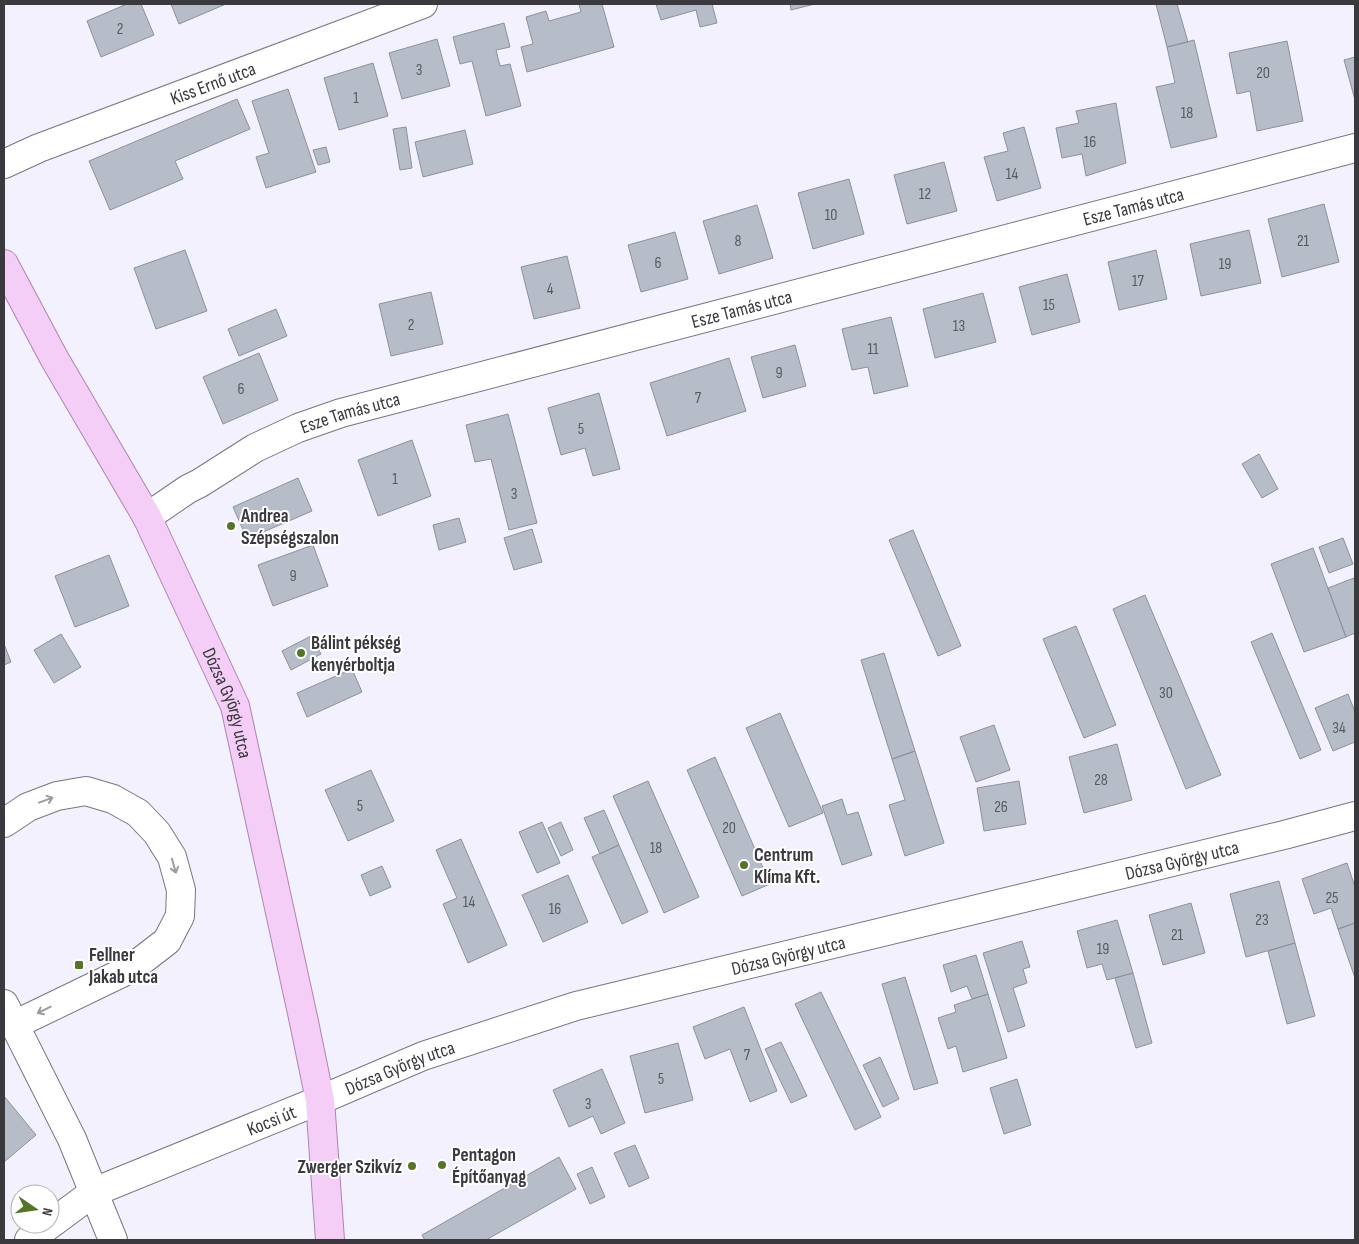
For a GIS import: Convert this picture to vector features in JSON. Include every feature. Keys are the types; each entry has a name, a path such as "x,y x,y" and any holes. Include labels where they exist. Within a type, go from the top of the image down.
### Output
{"main road":[{"name":"Dózsa György utca","path":"4,264 54,358 147,516 235,706 320,1100"},
{"name":"Kocsi út","path":"320,1100 330,1240"}],"street":[{"name":"Kiss Ernő utca","path":"4,164 39,148 422,4"},
{"name":"Esze Tamás utca","path":"147,516 255,448 298,428 341,413 1355,148"},
{"path":"4,823 28,806 57,796 86,792 113,799 138,813 157,833 172,858 181,890 180,916 167,941 132,968 9,1014 72,1139 112,1240"},
{"name":"Dózsa György utca","path":"320,1100 423,1056 576,1006 1284,835 1355,816"},
{"name":"Kocsi út","path":"28,1240 94,1192 320,1100"}],"building":[{"path":"127,4 141,4 154,35 101,57 87,21"},
{"path":"171,4 226,4 179,24"},
{"path":"579,4 602,4 614,47 527,72 521,47 533,44 526,17 546,11 549,21 581,12"},
{"path":"656,4 712,4 717,23 700,27 696,10 661,20"},
{"path":"790,4 815,4 791,10"},
{"path":"1156,4 1177,4 1188,42 1167,47"},
{"path":"504,23 510,47 496,50 500,66 510,64 521,106 486,116 472,61 460,64 453,37"},
{"path":"437,39 450,86 402,99 389,53"},
{"path":"1194,40 1217,137 1171,148 1156,87 1175,83 1167,47"},
{"path":"1287,41 1303,121 1257,131 1250,91 1237,94 1229,53"},
{"path":"1355,57 1355,100 1344,60"},
{"path":"373,63 388,116 339,130 324,78"},
{"path":"288,89 316,172 266,188 256,157 269,153 252,101"},
{"path":"237,99 250,129 175,161 183,179 110,210 89,161"},
{"path":"1116,103 1126,163 1086,176 1082,154 1062,158 1056,128 1079,123 1076,111"},
{"path":"406,127 412,168 400,170 393,129"},
{"path":"1024,127 1041,188 997,201 984,157 1008,151 1003,133"},
{"path":"465,130 473,164 423,177 415,142"},
{"path":"326,147 330,162 318,165 313,150"},
{"path":"944,162 957,211 907,224 894,175"},
{"path":"849,179 864,234 813,249 798,193"},
{"path":"1324,204 1339,262 1282,277 1268,219"},
{"path":"757,205 773,258 719,274 703,221"},
{"path":"1249,230 1261,283 1201,296 1190,244"},
{"path":"675,232 688,279 641,292 628,245"},
{"path":"185,250 207,311 156,329 134,268"},
{"path":"1156,250 1167,299 1119,310 1108,262"},
{"path":"567,256 580,308 534,319 521,267"},
{"path":"1067,274 1080,322 1032,335 1019,287"},
{"path":"431,292 443,344 391,356 379,304"},
{"path":"983,293 996,342 935,358 923,309"},
{"path":"276,309 287,336 239,356 228,329"},
{"path":"891,317 908,386 874,394 868,367 852,370 842,329"},
{"path":"795,345 806,386 763,398 751,357"},
{"path":"259,353 278,400 223,424 203,377"},
{"path":"729,358 746,411 667,436 650,383"},
{"path":"599,393 620,469 593,476 585,448 561,455 548,408"},
{"path":"508,414 537,523 509,530 491,459 475,462 466,425"},
{"path":"412,440 431,496 378,516 358,460"},
{"path":"1259,454 1278,489 1262,498 1242,464"},
{"path":"298,478 312,511 247,539 233,507"},
{"path":"459,518 466,542 439,550 433,525"},
{"path":"532,529 542,562 514,570 504,538"},
{"path":"913,530 961,646 938,656 889,540"},
{"path":"1343,538 1353,564 1329,573 1319,547"},
{"path":"313,545 328,586 273,606 258,565"},
{"path":"1313,548 1346,637 1304,652 1271,564"},
{"path":"109,555 129,606 75,627 55,576"},
{"path":"1354,578 1355,633 1346,637 1328,588"},
{"path":"1145,595 1221,775 1186,789 1113,609"},
{"path":"1076,626 1116,725 1084,738 1043,639"},
{"path":"1272,633 1321,750 1300,759 1251,642"},
{"path":"61,634 81,667 54,683 34,650"},
{"path":"311,636 321,654 291,670 282,651"},
{"path":"4,644 11,662 4,665"},
{"path":"884,653 915,751 892,759 861,660"},
{"path":"352,669 362,692 307,717 297,693"},
{"path":"1348,694 1355,712 1355,742 1333,751 1315,708"},
{"path":"780,713 823,813 789,827 746,728"},
{"path":"994,725 1010,770 976,782 960,737"},
{"path":"1117,744 1132,800 1084,813 1069,757"},
{"path":"915,751 944,843 905,856 889,805 905,800 892,759"},
{"path":"715,757 770,884 742,896 687,770"},
{"path":"371,770 394,821 348,841 325,790"},
{"path":"648,781 699,897 664,913 613,796"},
{"path":"1019,781 1026,824 984,831 977,788"},
{"path":"842,799 847,815 858,812 872,855 842,865 822,806"},
{"path":"604,810 619,845 600,854 584,818"},
{"path":"542,822 560,863 537,873 519,832"},
{"path":"561,822 573,850 561,856 548,828"},
{"path":"461,839 507,945 468,963 443,904 457,898 436,850"},
{"path":"619,845 648,912 622,924 592,857"},
{"path":"1347,863 1355,887 1355,923 1338,929 1331,908 1314,914 1302,879"},
{"path":"382,866 391,887 370,896 361,875"},
{"path":"568,875 588,922 543,942 522,895"},
{"path":"1279,881 1295,943 1246,957 1230,894"},
{"path":"1191,903 1205,953 1163,965 1149,915"},
{"path":"1117,920 1133,973 1107,980 1102,964 1087,968 1077,931"},
{"path":"1355,923 1355,978 1338,929"},
{"path":"1022,941 1030,967 1023,969 1027,983 1013,988 1025,1026 1008,1032 983,953"},
{"path":"1295,943 1315,1016 1287,1024 1268,951"},
{"path":"976,955 988,994 972,999 967,986 951,992 943,965"},
{"path":"1133,973 1152,1043 1136,1048 1115,978"},
{"path":"905,977 938,1083 914,1090 882,984"},
{"path":"821,992 881,1117 855,1130 795,1004"},
{"path":"988,994 1007,1058 963,1072 956,1046 948,1049 938,1018 956,1012 954,1005"},
{"path":"744,1007 777,1091 750,1102 730,1049 705,1059 693,1027"},
{"path":"781,1042 807,1096 791,1103 765,1049"},
{"path":"678,1043 693,1100 645,1113 630,1056"},
{"path":"880,1057 899,1099 883,1107 863,1065"},
{"path":"602,1069 625,1123 601,1134 593,1116 569,1127 553,1090"},
{"path":"1017,1079 1031,1125 1004,1134 990,1088"},
{"path":"4,1096 36,1135 4,1162"},
{"path":"635,1145 649,1178 629,1187 614,1153"},
{"path":"559,1157 576,1189 486,1240 425,1240 422,1235"},
{"path":"592,1167 605,1197 590,1204 577,1174"}],"place":[{"name":"Andrea Szépségszalon","path":"231,526"},
{"name":"Bálint pékség kenyérboltja","path":"301,653"},
{"name":"Centrum Klíma Kft.","path":"744,865"},
{"name":"Fellner Jakab utca","path":"79,965"},
{"name":"Pentagon Építőanyag","path":"442,1165"},
{"name":"Zwerger Szikvíz","path":"412,1166"}]}
